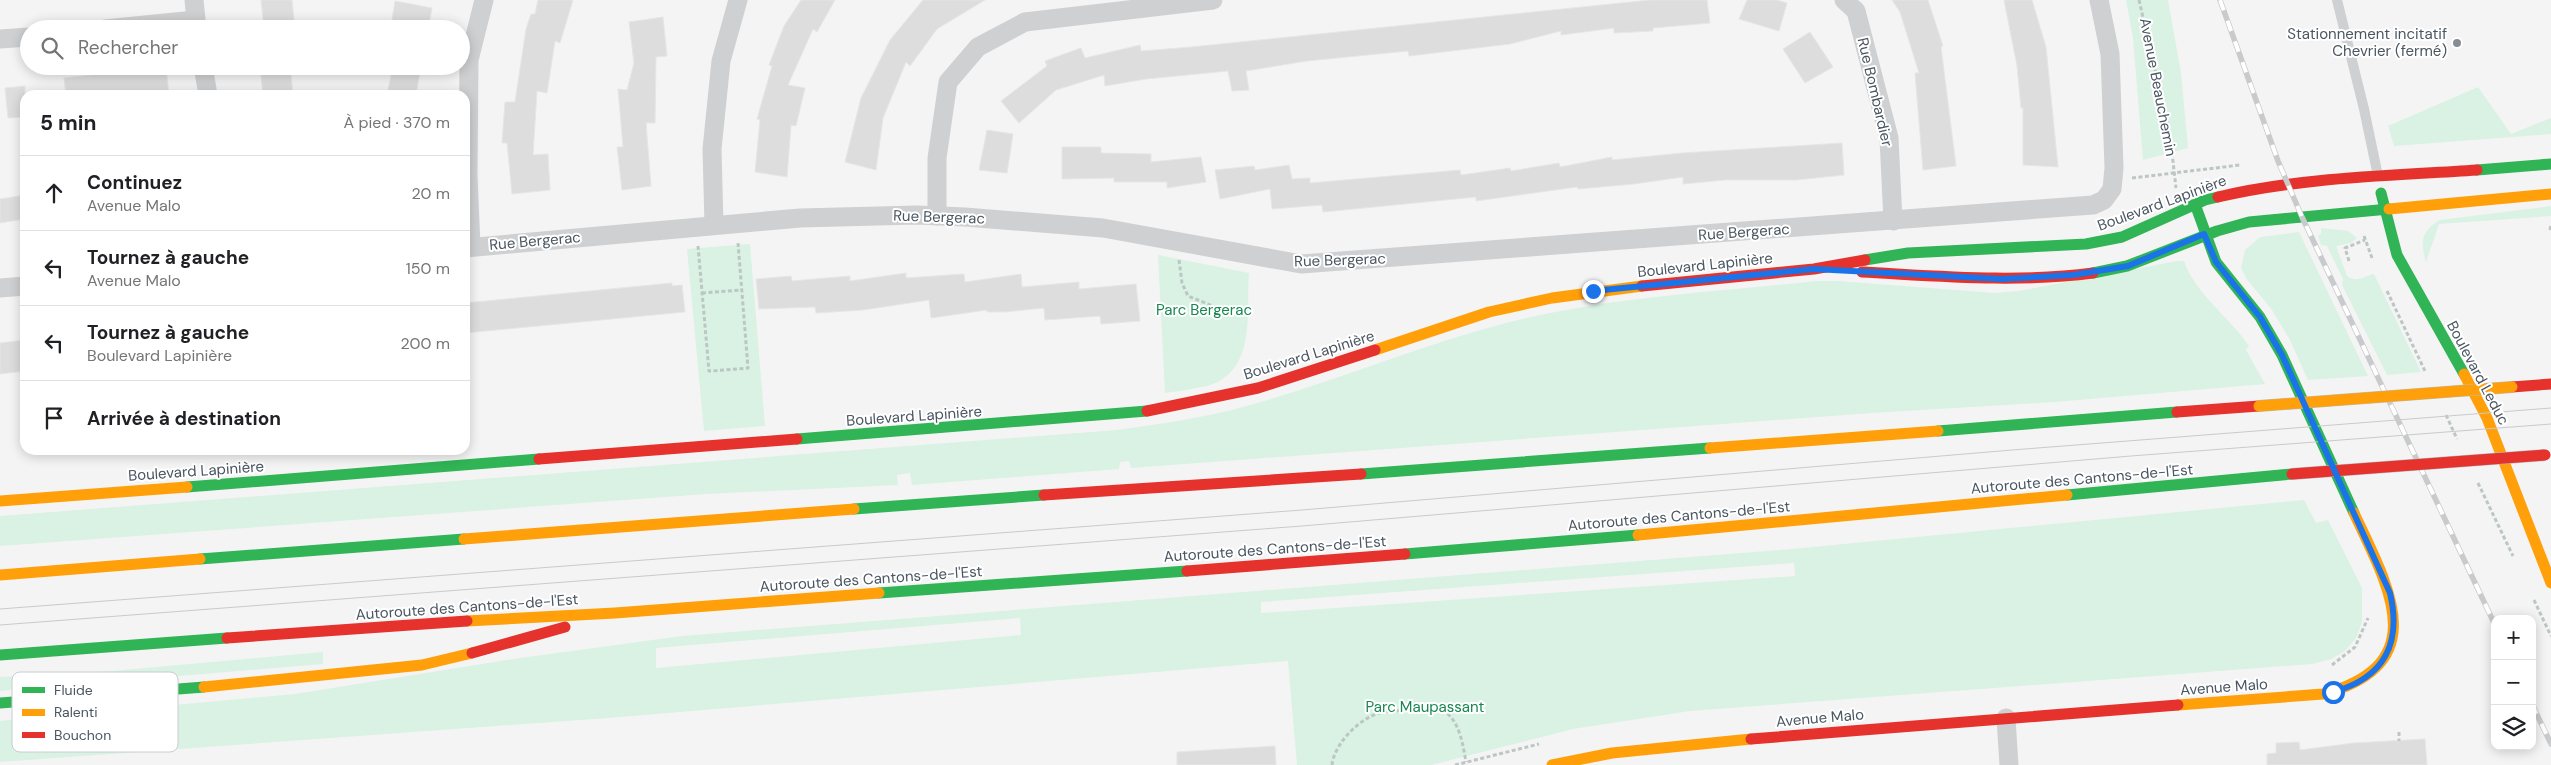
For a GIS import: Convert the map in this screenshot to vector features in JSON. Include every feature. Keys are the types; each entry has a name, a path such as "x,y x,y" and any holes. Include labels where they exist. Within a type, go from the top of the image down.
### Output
{"main road":[{"name":"Boulevard Lapinière","path":"0,501 1136,413 1258,388 1475,317 1534,301 1612,289 1814,269 1908,253 2058,246 2100,242 2134,232 2195,204 2219,196 2262,188 2551,164"},
{"name":"Boulevard Leduc","path":"2378,179 2385,211 2401,264 2462,370 2487,418 2551,583"},
{"name":"Boulevard Lapinière","path":"1814,269 2002,279 2073,275 2128,266 2204,234 2235,225 2274,219 2385,211 2551,194"},
{"name":"Avenue Malo","path":"1552,765 1622,752 1685,744 2333,692 2352,686 2369,676 2391,647 2394,633 2394,609 2382,572 2274,339 2260,317 2222,271 2204,234 2195,204"},
{"path":"0,575 874,507 1505,464 2551,384"},
{"name":"Autoroute des Cantons-de-l'Est","path":"0,655 432,623 615,613 1520,546 2292,474 2548,455"},
{"path":"178,689 441,662 615,613"}],"street":[{"path":"194,0 196,20"},
{"path":"470,56 484,0"},
{"path":"714,225 712,149 720,61 738,0"},
{"path":"937,216 937,158 948,82 978,47 1026,22 1213,0"},
{"name":"Rue Bombardier","path":"1844,0 1856,11 1889,138 1893,221"},
{"name":"Rue Bergerac","path":"470,247 714,225 846,216 937,216 1102,228 1301,264 2093,205 2104,200 2109,195 2114,179 2110,54 2100,0"},
{"path":"0,40 20,37"},
{"path":"205,75 207,90"},
{"path":"469,75 469,90"},
{"path":"0,288 20,286"},
{"path":"2006,718 2010,765"}],"lane":[{"path":"2337,0 2364,108 2378,179"}],"path":[{"name":"Avenue Beauchemin","path":"2132,178 2174,174 2170,135 2139,0"},
{"path":"2550,230 2551,224"},
{"path":"2349,261 2345,248 2365,240"},
{"path":"698,246 709,371 748,368 738,242"},
{"path":"1179,260 1182,283 1188,296 1196,301 1220,309"},
{"path":"702,293 742,290"},
{"path":"2326,668 2344,658 2355,647 2366,626 2369,610"},
{"path":"1332,765 1334,754 1358,725 1379,713 1438,709 1449,715 1457,727 1466,762"},
{"path":"2399,732 2400,741"}],"green space":[{"path":"2126,0 2168,0 2181,73 2188,148 2143,160 2133,38"},
{"path":"2478,87 2511,134 2551,118 2551,134 2394,146 2388,126"},
{"path":"2551,206 2551,216 2439,224 2426,262 2423,249 2424,238 2429,228 2440,220"},
{"path":"2321,228 2348,231 2357,238 2351,243 2336,246 2347,276 2358,279 2374,274 2421,372 2387,375 2342,285 2343,279 2327,246 2321,245 2318,236 2321,234"},
{"path":"2299,232 2368,376 2308,380 2290,340 2272,310 2246,278 2241,268 2245,250 2260,237"},
{"path":"750,244 765,426 704,431 687,249"},
{"name":"Parc Bergerac","path":"1158,255 1249,273 1246,339 1234,368 1223,379 1207,386 1165,393"},
{"path":"2184,261 2196,284 2249,346 2246,350 2265,384 2055,402 1871,413 1131,468 1129,461 1120,462 1119,469 912,485 910,473 897,475 898,485 706,494 0,546 0,516 1117,430 1196,418 1228,411 1309,387 1473,332 1544,314 1622,301 1817,281 1995,293 2019,291"},
{"name":"Parc Maupassant","path":"2304,500 2316,523 2328,520 2362,588 2362,622 2356,638 2345,651 2331,659 2312,664 1690,711 1573,729 1431,765 1297,765 1288,661 608,718 178,749 178,705 295,694 513,659 682,636 1792,549","holes":["1794,563 1795,576 1261,613 1261,602","1020,618 1021,635 656,668 656,648"]},
{"path":"323,652 323,664 178,676 178,672 93,672"},
{"path":"12,676 12,690 0,691 0,677"},
{"path":"12,720 12,752 138,752 0,762 0,721"}],"building":[{"path":"261,0 292,0 294,20 263,20"},
{"path":"538,0 573,0 560,43 555,41 547,93 537,91 533,155 548,154 550,190 512,194 507,143 502,143 505,102 515,102 526,29 531,14 535,14"},
{"path":"801,0 835,0 817,32 813,29 788,85 805,88 796,126 791,125 787,177 755,172 760,120 757,119 772,66 769,65 784,26"},
{"path":"923,0 985,0 937,29 910,66 906,62 883,118 876,170 845,162 861,98 890,40"},
{"path":"1650,0 1707,0 1710,23 1653,28 1653,31 1614,33 1614,28 1561,35 1561,31 1510,44 1409,56 1408,51 1307,61 1246,71 1249,90 1232,91 1228,71 1146,79 1105,86 1104,75 1056,90 1019,123 1001,101 1047,66 1045,61 1081,48 1085,58 1140,45 1141,51 1191,47"},
{"path":"1747,0 1777,0 1787,3 1779,31 1739,19"},
{"path":"1892,0 1928,0 1943,46 1941,47 1956,166 1923,170 1915,73 1919,73 1900,12"},
{"path":"2004,0 2032,0 2046,47 2058,167 2023,165 2023,108 2021,108 2017,66"},
{"path":"395,1 432,8 430,20 392,20"},
{"path":"663,17 667,56 656,57 655,123 646,123 651,186 622,190 617,147 623,147 618,89 627,90 634,63 629,22"},
{"path":"1810,32 1833,67 1805,83 1783,49"},
{"path":"92,75 167,75 168,90 65,90 64,78"},
{"path":"261,75 291,75 292,90 262,90"},
{"path":"391,75 419,75 417,90 388,90"},
{"path":"25,86 25,90 20,90 20,117 8,118 5,88"},
{"path":"987,130 1013,134 1007,173 979,170"},
{"path":"1842,143 1844,175 1796,180 1725,180 1683,184 1683,177 1634,184 1578,189 1577,187 1476,201 1476,197 1323,212 1322,205 1272,209 1270,189 1220,199 1215,170 1254,166 1255,170 1289,165 1292,179 1310,178 1310,183 1460,170 1461,175 1510,168 1511,171 1559,163 1560,167 1612,157 1612,160 1682,153"},
{"path":"1062,147 1101,147 1101,153 1151,154 1151,162 1201,157 1206,182 1167,188 1167,182 1114,182 1114,178 1062,179"},
{"path":"20,196 20,220 0,223 0,199"},
{"path":"906,273 906,278 964,274 965,282 1021,274 1022,287 1079,282 1079,289 1136,284 1140,321 1101,324 1100,316 1045,320 1044,308 1005,312 987,312 987,310 931,318 929,300 863,310 816,313 815,307 759,309 756,279 791,276 792,281 850,276 850,281"},
{"path":"672,283 672,286 682,285 685,312 470,333 470,303"},
{"path":"20,341 20,372 0,374 0,343"},
{"path":"2425,739 2427,765 2267,765 2267,754 2276,753 2276,743 2299,742 2300,750 2354,743"},
{"path":"1275,746 1276,765 1177,765 1177,752"}],"tram line":[{"path":"0,609 1302,510 2012,450 2551,408"},
{"path":"0,625 1302,526 2131,456 2551,424"}],"railway":[{"path":"2220,0 2278,161 2302,217 2491,617"},
{"path":"2532,705 2551,744"}],"traffic: fast":[{"path":"2477,170 2551,164"},
{"path":"2381,193 2397,255 2464,374"},
{"path":"1865,260 1908,253 2086,244 2122,237 2205,200 2218,197"},
{"path":"2195,204 2216,262 2260,317 2282,355 2354,513"},
{"path":"2093,273 2127,266 2217,231 2249,222 2389,209"},
{"path":"797,439 1147,411"},
{"path":"1938,431 2177,412"},
{"path":"1361,474 1710,448"},
{"path":"187,487 539,459"},
{"path":"2067,495 2292,474"},
{"path":"854,509 1044,495"},
{"path":"1405,554 1638,535"},
{"path":"200,559 464,539"},
{"path":"879,593 1187,571"},
{"path":"0,655 227,638"},
{"path":"178,689 204,687"},
{"path":"0,703 12,702"}],"traffic: slow":[{"path":"2389,209 2551,194"},
{"path":"1375,350 1489,312 1552,298 1642,286"},
{"path":"2464,374 2487,418 2551,583"},
{"path":"2259,406 2512,387"},
{"path":"1710,448 1938,431"},
{"path":"0,501 187,487"},
{"path":"1638,535 2067,495"},
{"path":"464,539 854,509"},
{"path":"2178,705 2323,694 2358,681 2380,663 2391,643 2393,620 2389,594 2354,513"},
{"path":"0,575 200,559"},
{"path":"467,621 615,613 879,593"},
{"path":"204,687 422,665 472,653"},
{"path":"1552,765 1612,753 1751,739"}],"traffic: jam":[{"path":"2218,197 2250,190 2314,181 2477,170"},
{"path":"1642,286 1814,269 1865,260"},
{"path":"1862,272 2006,278 2035,278 2093,273"},
{"path":"1147,411 1258,388 1375,350"},
{"path":"2512,387 2551,384"},
{"path":"2177,412 2259,406"},
{"path":"539,459 797,439"},
{"path":"2292,474 2545,455"},
{"path":"1044,495 1361,474"},
{"path":"1187,571 1405,554"},
{"path":"227,638 467,621"},
{"path":"472,653 565,627"},
{"path":"1751,739 2178,705"}],"place":[{"name":"Stationnement incitatif Chevrier (fermé)","path":"2457,43"}],"route":[{"path":"1593,291 1814,269 2002,279 2073,275 2128,266 2204,234 2216,262 2232,285 2260,317 2274,339 2390,593 2395,624 2391,647 2387,654 2369,676 2352,686 2333,692"}]}
